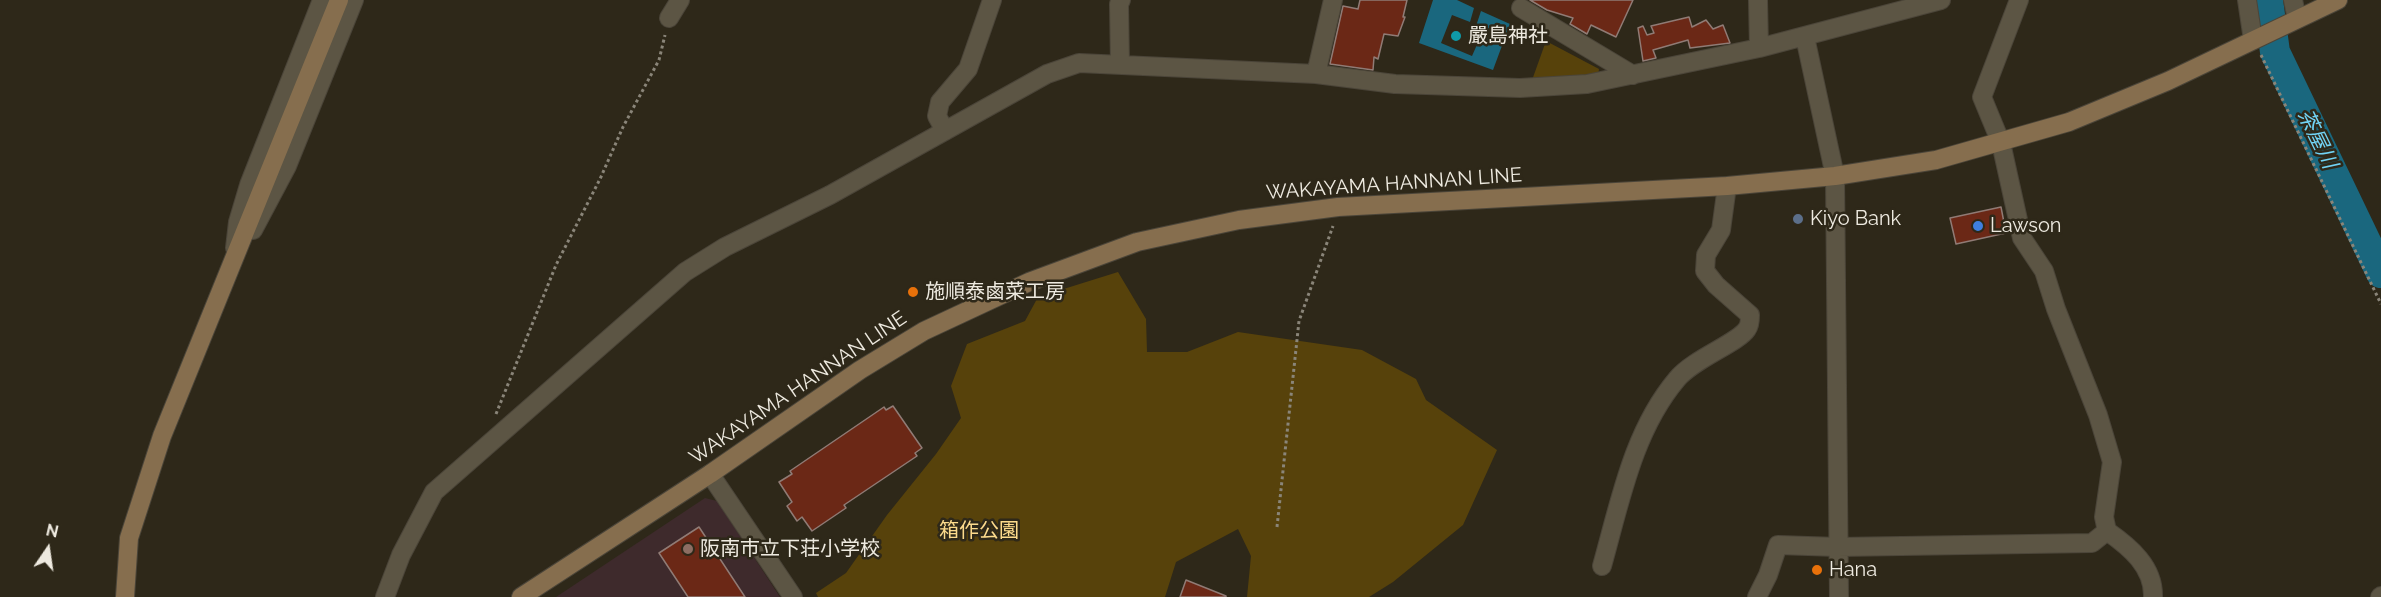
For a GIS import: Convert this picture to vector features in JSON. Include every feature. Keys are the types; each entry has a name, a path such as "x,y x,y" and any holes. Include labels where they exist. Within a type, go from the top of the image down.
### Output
{"main road":[{"path":"125,597 129,538 162,436 339,0"},
{"name":"WAKAYAMA HANNAN LINE","path":"521,597 710,474 860,370 924,331 1029,282 1137,242 1239,220 1338,207 1727,186 1835,176 1936,160 2001,143 2080,118 2168,81 2338,0"}],"street":[{"path":"235,253 238,222 249,185 322,0"},
{"path":"235,253 256,226 286,166 354,0"},
{"path":"669,18 680,0"},
{"path":"945,131 936,116 940,102 968,69 992,0"},
{"path":"1316,74 1333,0"},
{"path":"1758,0 1759,48"},
{"path":"385,597 401,555 434,492 686,272 725,247 830,195 1047,74 1079,63 1316,74 1395,84 1520,88 1587,84 1759,48 1941,0"},
{"path":"2019,0 1982,97 2001,143 2022,238 2044,271 2056,309 2098,415 2112,462 2104,517 2108,531 2144,563 2154,589 2153,597"},
{"path":"2247,0 2253,40"},
{"path":"2294,0 2297,19"},
{"path":"1117,1 1120,65"},
{"path":"1521,8 1633,75"},
{"path":"1804,37 1835,176 1839,597"},
{"path":"1602,566 1629,468 1660,401 1678,377 1696,361 1742,335 1748,328 1750,315 1716,285 1705,271 1706,255 1720,230 1727,186"},
{"path":"710,474 793,597"},
{"path":"1757,597 1778,546 2092,543 2108,531"}],"path":[{"path":"496,415 556,265 600,179 623,127 659,60 669,18"},
{"path":"2253,40 2381,304"},
{"path":"1277,527 1299,321 1331,231"}],"shaded area":[{"name":"阪南市立下荘小学校","path":"705,498 717,501 780,597 556,597"}],"green space":[{"path":"1546,41 1599,69 1598,76 1531,83"},
{"name":"箱作公園","path":"1118,272 1146,319 1147,352 1187,352 1238,332 1362,350 1416,379 1426,400 1497,450 1463,525 1393,582 1369,597 1247,597 1251,556 1238,529 1176,562 1165,597 818,597 816,593 846,573 961,418 951,386 967,344 1025,321 1038,297"}],"water":[{"path":"1433,0 1457,0 1474,8 1470,22 1452,15 1441,43 1472,56 1483,31 1476,26 1481,11 1510,24 1493,70 1419,43"}],"building":[{"path":"1360,0 1407,0 1403,17 1405,17 1398,36 1384,34 1378,59 1374,57 1373,70 1330,64 1343,6 1358,9"},
{"path":"1530,0 1633,0 1616,37 1591,25 1587,34 1570,24 1573,18 1547,10"},
{"path":"1689,17 1692,27 1706,20 1713,29 1723,25 1730,43 1690,48 1688,40 1653,50 1656,58 1643,61 1638,28 1643,26 1647,35 1654,33 1651,26"},
{"name":"Lawson","path":"2001,207 2006,233 1956,244 1950,218"},
{"path":"893,406 922,448 915,453 917,456 844,505 846,508 812,531 802,517 797,521 787,506 792,502 779,482 792,474 790,471 884,407 886,410"},
{"path":"699,527 745,597 688,597 659,553"},
{"path":"1186,580 1226,596 1226,597 1180,597"}],"waterway":[{"name":"茶屋川","path":"2268,0 2275,52 2381,273"}],"place":[{"name":"嚴島神社","path":"1456,36"},
{"name":"Kiyo Bank","path":"1798,219"},
{"name":"Lawson","path":"1978,226"},
{"name":"施順泰鹵菜工房","path":"913,292"},
{"name":"阪南市立下荘小学校","path":"688,549"},
{"name":"Hana","path":"1817,570"}]}
